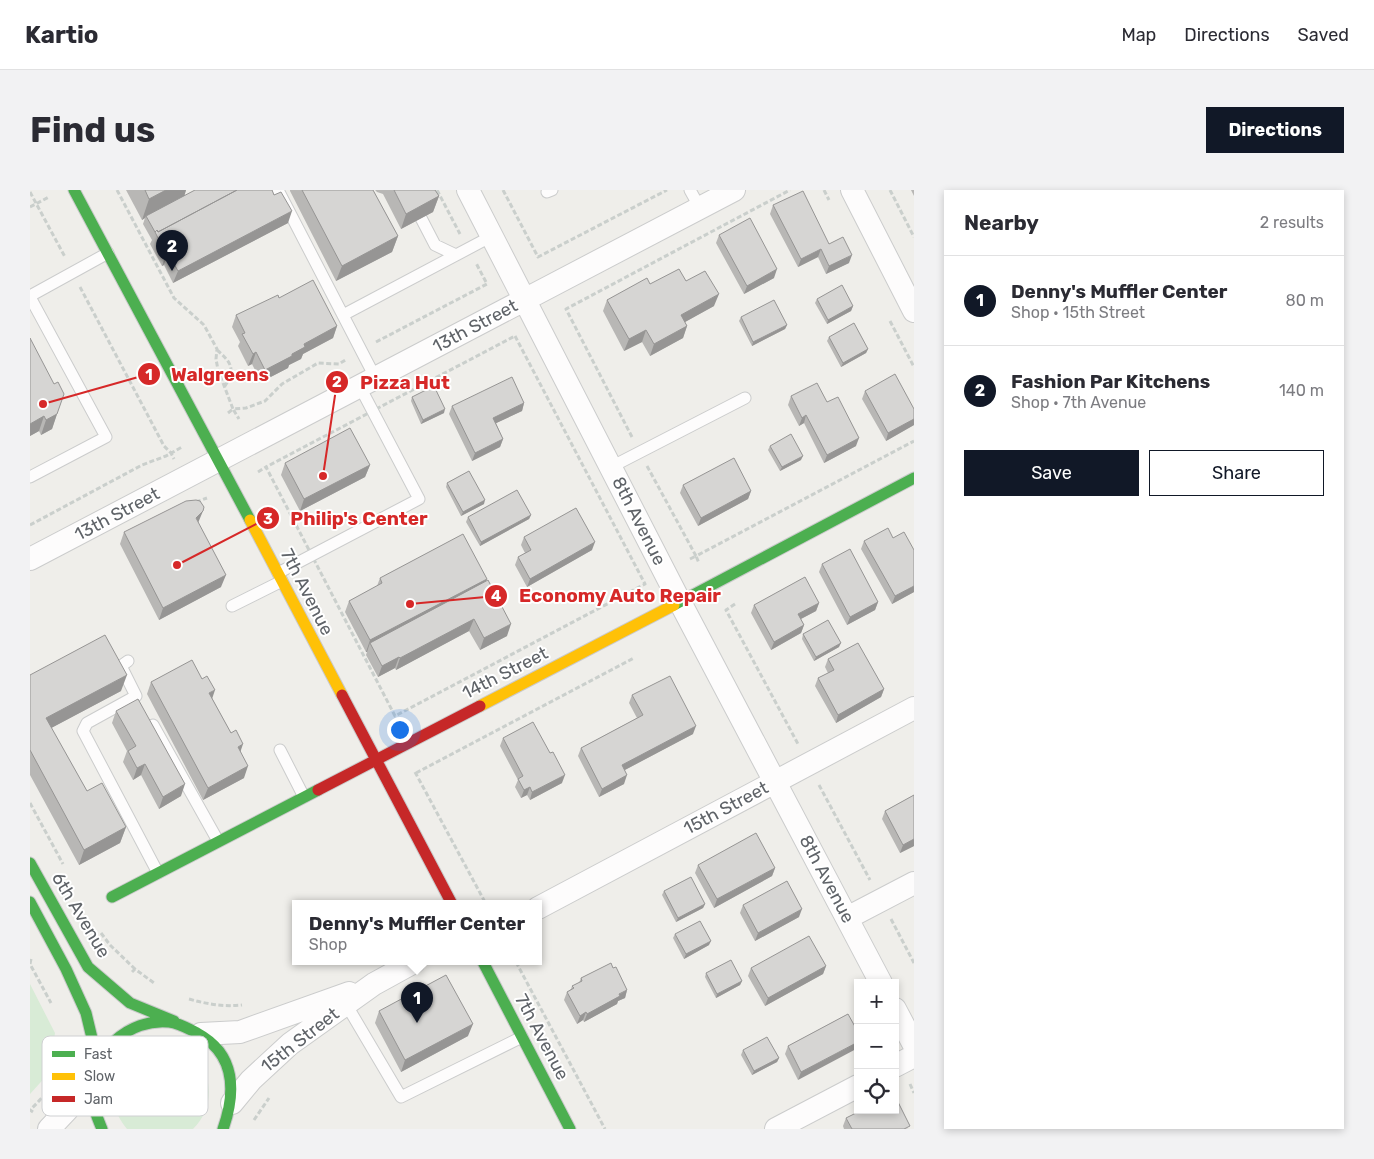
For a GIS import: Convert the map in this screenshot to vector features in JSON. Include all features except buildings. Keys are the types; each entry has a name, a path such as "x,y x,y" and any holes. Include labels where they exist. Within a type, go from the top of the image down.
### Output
{"main road":[{"name":"7th Avenue","path":"74,190 450,900"},
{"name":"14th Street","path":"112,897 680,602 914,478"},
{"name":"6th Avenue","path":"30,863 88,967 130,1002 193,1030 202,1036"},
{"name":"6th Avenue","path":"30,902 66,969 86,1013 90,1036"},
{"name":"7th Avenue","path":"485,965 570,1129"},
{"path":"120,1036 135,1027 152,1023 170,1022 193,1030"},
{"name":"6th Avenue","path":"208,1040 214,1044 223,1057 230,1072 232,1103"},
{"path":"223,1129 232,1103"},
{"path":"96,1116 102,1129"}],"street":[{"name":"8th Avenue","path":"468,190 526,299 680,602 879,979"},
{"name":"13th Street","path":"30,559 526,299 695,199 734,190"},
{"path":"852,190 908,286 914,311"},
{"name":"15th Street","path":"542,906 914,708"},
{"path":"847,918 914,883"},
{"name":"15th Street","path":"232,1103 251,1080 290,1044 374,984 409,965"},
{"name":"15th Street","path":"193,1030 240,1032 374,984"},
{"path":"899,1017 914,1045"},
{"path":"899,1064 914,1056"},
{"path":"776,1129 854,1088"},
{"path":"42,1122 54,1116"}],"lane":[{"path":"232,606 312,555 419,498 372,411 361,351 278,190"},
{"path":"422,218 435,245 456,256"},
{"path":"343,315 492,236"},
{"path":"30,478 106,437 30,297 108,253"},
{"path":"611,467 745,398"},
{"path":"128,661 121,666 218,842"},
{"path":"141,705 87,722 83,731 158,873"},
{"path":"280,750 304,797"},
{"path":"346,1004 401,1096 522,1037"}],"path":[{"path":"117,190 174,298 204,325 216,349 229,362 231,369 229,380 224,387"},
{"path":"228,413 233,409 246,408 265,401 282,384 318,364 339,364 487,284 437,190"},
{"path":"503,190 538,256 667,190"},
{"path":"699,563 566,309 790,190"},
{"path":"890,190 914,237"},
{"path":"30,192 164,446 171,453 176,463"},
{"path":"30,207 49,197"},
{"path":"258,472 515,336 645,584 395,716"},
{"path":"216,349 216,359 224,387 239,418"},
{"path":"690,559 914,441"},
{"path":"30,525 142,465 182,447"},
{"path":"263,463 395,716 416,772 484,900"},
{"path":"743,600 726,610 802,752"},
{"path":"416,772 638,655"},
{"path":"818,784 873,885"},
{"path":"30,803 66,869"},
{"path":"886,911 914,963"},
{"path":"97,928 110,945 135,969 160,986"},
{"path":"30,964 55,1011"},
{"path":"518,965 605,1129"},
{"path":"130,974 135,969"},
{"path":"186,998 204,1004 228,1006 248,1004"},
{"path":"42,1096 30,1110 42,1122"}],"green space":[{"path":"30,984 55,1033 55,1036 42,1036 42,1081 30,1094"},
{"path":"208,1082 209,1086 208,1102"},
{"path":"118,1116 203,1116 193,1129 127,1129"}],"traffic: fast":[{"path":"74,190 250,520"},
{"path":"674,605 914,478"},
{"path":"112,897 318,790"},
{"path":"30,863 88,967 130,1003 174,1021"},
{"path":"30,902 66,969 86,1013 92,1036"},
{"path":"485,965 570,1129"},
{"path":"122,1036 140,1026 154,1022 176,1024 201,1036"},
{"path":"208,1041 219,1052 226,1063 230,1075 230,1101 223,1129"},
{"path":"97,1116 102,1129"}],"traffic: slow":[{"path":"250,520 342,695"},
{"path":"480,706 674,605"}],"traffic: jam":[{"path":"342,695 450,900"},
{"path":"318,790 480,706"}],"place":[{"name":"Fashion Par Kitchens","path":"172,271"},
{"name":"Walgreens","path":"43,404"},
{"name":"Pizza Hut","path":"323,476"},
{"name":"Philip's Center","path":"177,565"},
{"name":"Economy Auto Repair","path":"410,604"},
{"name":"Denny's Muffler Center","path":"417,1023"}]}
